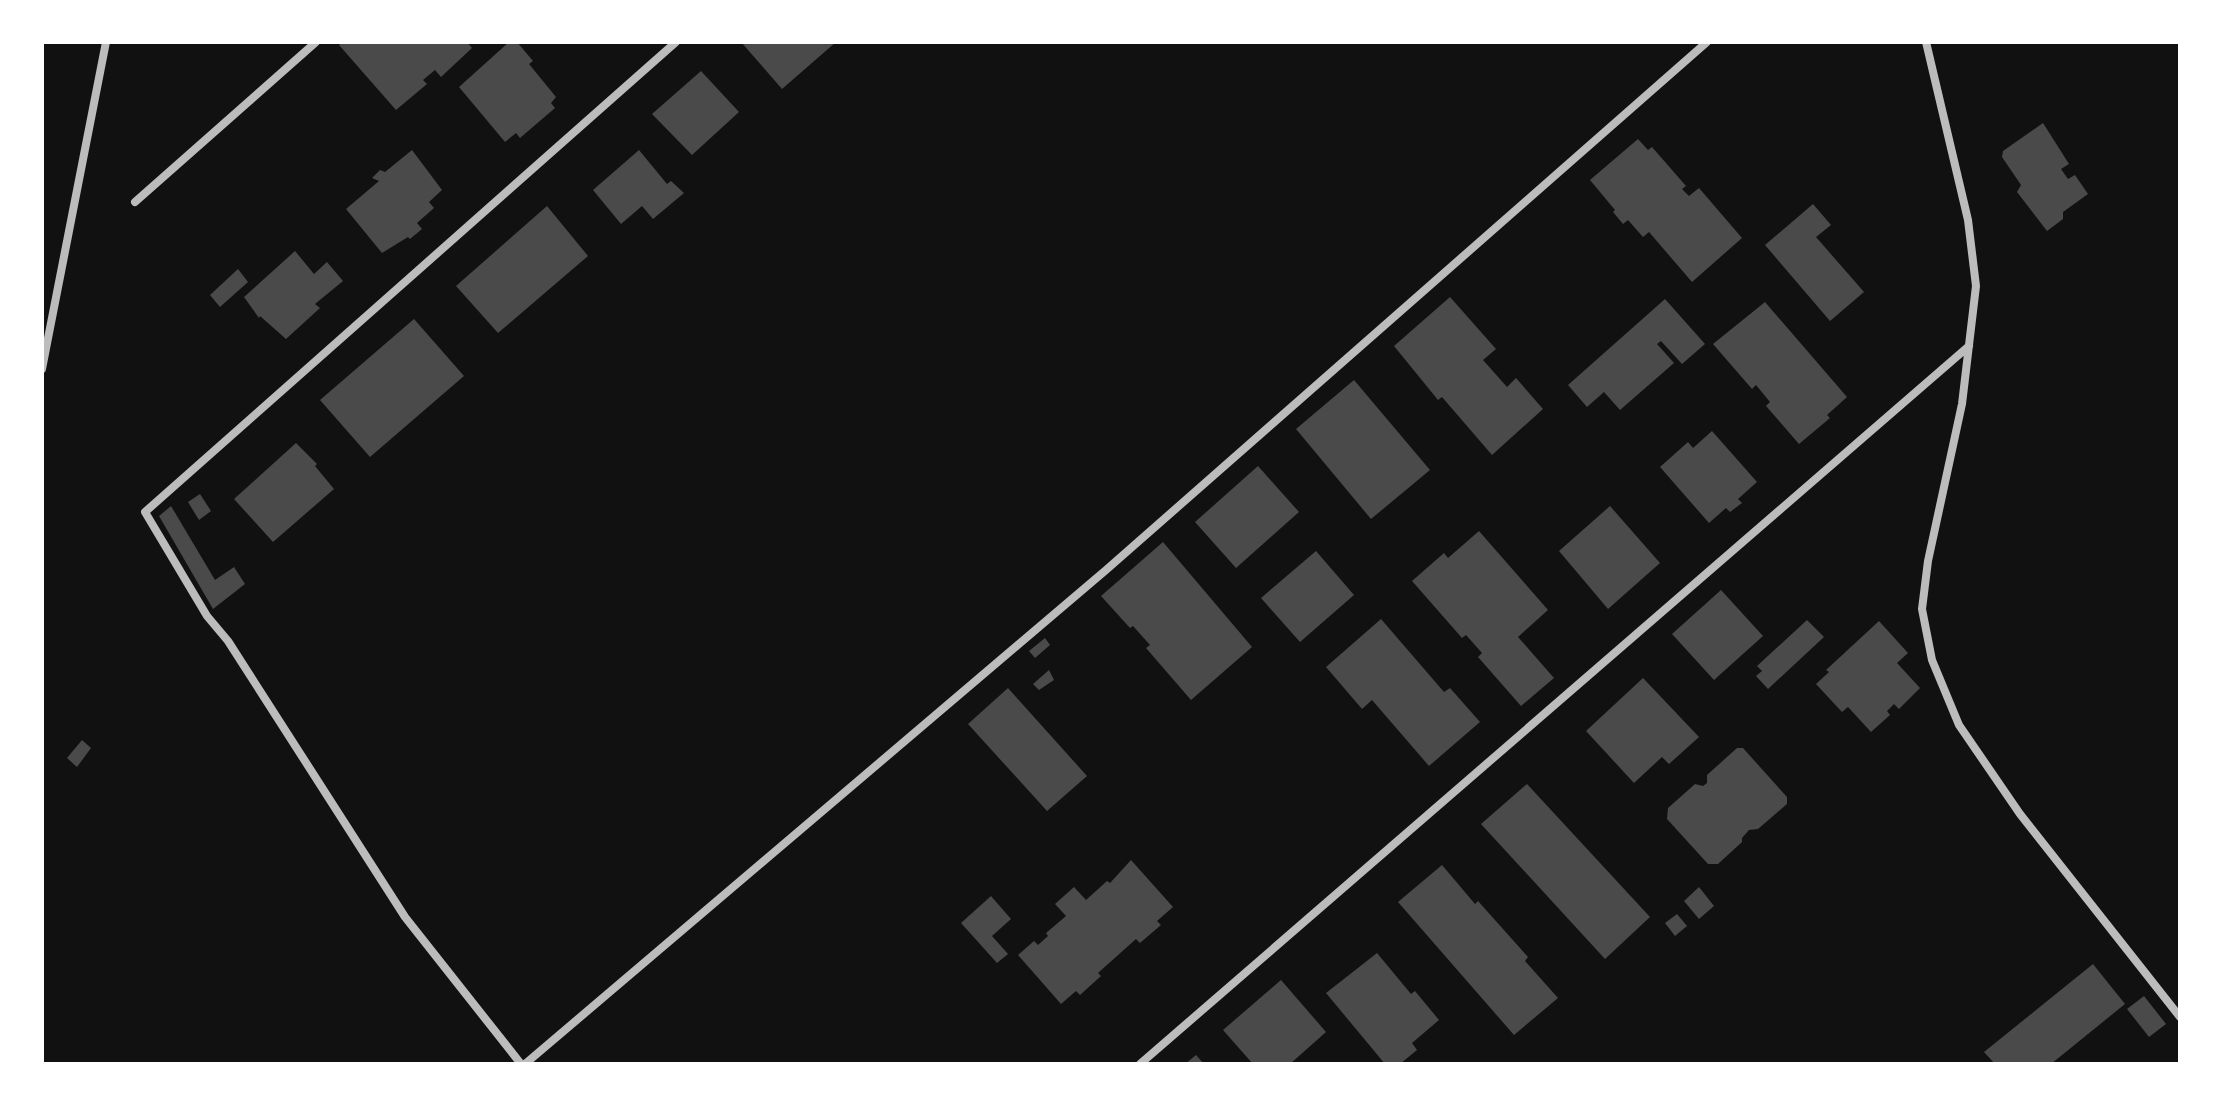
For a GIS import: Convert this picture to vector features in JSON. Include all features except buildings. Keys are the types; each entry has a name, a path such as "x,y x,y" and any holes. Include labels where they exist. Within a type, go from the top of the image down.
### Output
{"street":[{"path":"42,369 106,42"},
{"path":"135,202 316,42"},
{"path":"676,42 145,512 207,616 228,641 405,917 523,1064 1106,570 1707,42"},
{"path":"1926,42 1968,220 1976,286 1962,404 1928,561 1922,609 1932,660 1959,725 2020,814 2180,1017"},
{"path":"1140,1064 1969,346"}]}
